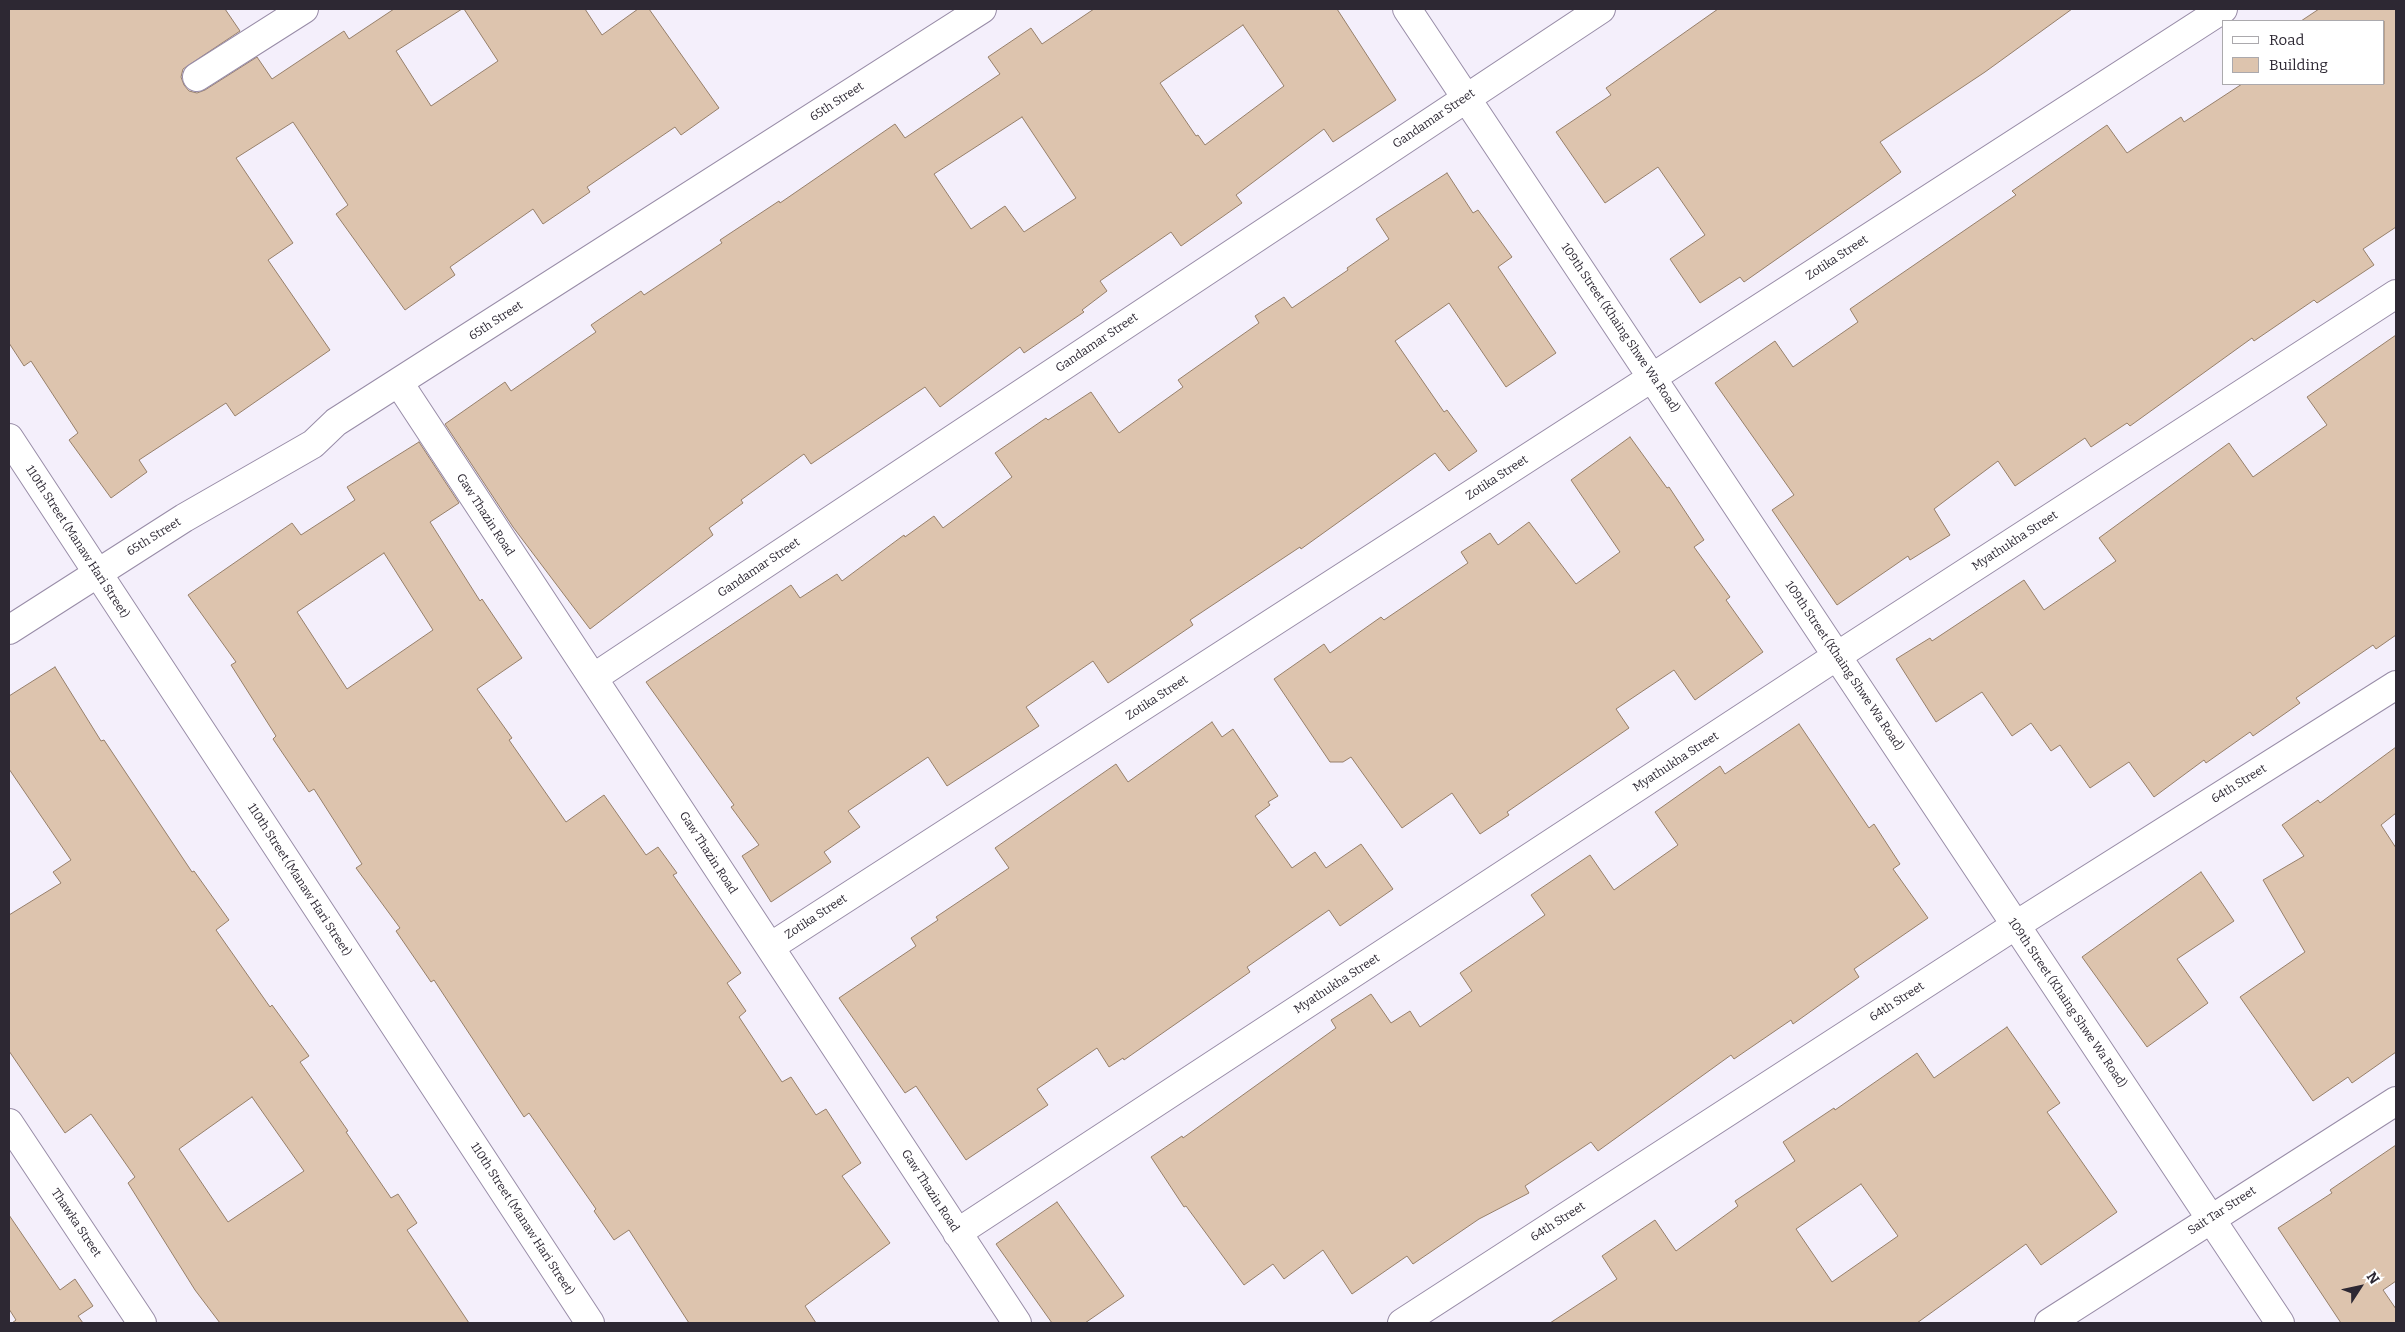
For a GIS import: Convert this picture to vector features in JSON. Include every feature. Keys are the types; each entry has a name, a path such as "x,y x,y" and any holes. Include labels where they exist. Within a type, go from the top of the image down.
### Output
{"street":[{"path":"197,77 304,9"},
{"name":"65th Street","path":"9,630 184,518 312,444 336,422 982,9"},
{"name":"109th Street (Khaing Shwe Wa Road)","path":"1407,9 2280,1323"},
{"name":"Gandamar Street","path":"593,678 1601,9"},
{"name":"Zotika Street","path":"770,947 2223,9"},
{"name":"Myathukha Street","path":"957,1233 1838,656 2396,294"},
{"name":"Gaw Thazin Road","path":"399,383 1017,1323"},
{"name":"110th Street (Manaw Hari Street)","path":"9,438 590,1323"},
{"name":"64th Street","path":"1402,1323 2016,925 2396,685"},
{"name":"Sait Tar Street","path":"2049,1323 2210,1218 2396,1101"},
{"name":"Thawka Street","path":"9,1123 142,1323"}],"building":[{"path":"9,9 225,9 240,31 183,69 181,77 184,85 189,91 197,93 205,90 257,57 272,79 344,31 349,39 394,9 462,9 396,51 431,106 498,61 464,9 585,9 602,35 638,9 649,9 719,108 681,135 675,127 587,187 590,192 543,224 533,209 450,267 455,275 405,310 336,214 348,205 293,122 236,158 293,243 268,260 330,350 235,416 226,403 139,460 147,472 111,498 69,440 78,433 31,361 24,366 9,343"},
{"path":"1094,9 1337,9 1396,100 1333,142 1324,129 1236,195 1242,203 1181,246 1171,232 1100,281 1107,291 1082,310 1084,312 1024,353 1020,347 940,407 925,387 811,464 804,454 741,500 743,503 709,528 713,535 590,629 513,527 445,424 505,382 511,391 596,332 591,325 641,291 644,295 722,243 720,240 779,201 780,203 895,124 905,138 1000,74 988,57 1031,28 1042,44","holes":["1243,25 1284,86 1205,145 1198,135 1196,136 1160,83","1022,117 1076,198 1024,232 1005,206 971,229 934,174"]},
{"path":"1718,9 2072,9 1985,72 1880,142 1901,172 1744,282 1740,277 1700,303 1670,259 1705,235 1658,167 1605,203 1556,132 1611,95 1606,88"},
{"path":"2319,9 2396,9 2396,227 2363,249 2374,265 2317,303 2314,300 2254,341 2252,338 2130,426 2127,423 2091,447 2085,438 2015,486 1998,461 1934,509 1950,535 1910,560 1908,556 1837,605 1772,510 1794,495 1715,383 1775,341 1793,367 1858,322 1850,309 2016,195 2012,191 2107,125 2127,153 2181,117 2184,122 2240,85 2385,85 2385,20 2302,20"},
{"path":"1447,173 1473,213 1478,210 1512,257 1498,267 1556,353 1506,387 1449,303 1395,341 1444,412 1447,410 1477,451 1449,471 1435,453 1301,549 1300,547 1190,620 1193,625 1108,683 1093,661 1026,707 1039,726 947,786 928,757 848,811 860,827 824,852 831,862 771,902 742,856 759,845 731,807 734,805 646,682 791,585 800,598 837,574 842,581 904,535 905,537 934,516 943,528 1012,477 995,453 1046,418 1048,420 1091,392 1119,433 1183,387 1178,380 1259,323 1255,316 1284,297 1292,308 1389,239 1376,219"},
{"path":"2396,335 2396,635 2376,649 2373,645 2296,698 2300,703 2253,736 2250,732 2206,763 2204,760 2154,797 2129,762 2090,788 2060,745 2051,751 2031,723 2012,736 1982,692 1936,722 1896,659 1930,638 1932,641 2024,580 2044,610 2116,561 2099,538 2229,443 2253,477 2327,425 2307,397"},
{"path":"1630,437 1667,488 1669,487 1704,540 1694,547 1730,597 1726,600 1763,652 1695,700 1674,670 1616,709 1629,728 1507,812 1509,815 1480,834 1452,793 1402,828 1351,757 1343,762 1330,762 1274,679 1324,644 1330,653 1381,617 1384,620 1468,563 1461,552 1490,533 1498,545 1529,522 1576,584 1620,552 1571,480"},
{"path":"419,442 459,503 430,522 480,601 482,599 522,658 477,689 512,738 509,740 566,822 604,795 646,855 658,847 677,873 673,875 741,973 727,983 746,1011 739,1017 782,1082 791,1077 816,1115 826,1109 861,1163 842,1176 890,1243 805,1306 816,1323 689,1323 629,1230 614,1240 594,1211 596,1209 529,1113 524,1117 434,980 431,982 396,931 400,928 356,868 362,864 314,789 309,792 273,739 276,736 231,665 236,662 188,595 292,523 301,535 355,500 347,487","holes":["384,553 433,630 347,689 297,612"]},
{"path":"55,667 101,741 104,740 192,872 194,871 229,920 216,930 270,1007 272,1005 309,1056 300,1062 348,1131 346,1132 391,1198 398,1194 417,1223 407,1230 469,1323 220,1323 195,1290 128,1183 135,1177 91,1114 65,1133 9,1051 9,915 61,883 53,872 71,860 9,769 9,696","holes":["252,1097 304,1171 228,1222 179,1149"]},
{"path":"1212,722 1222,737 1233,729 1278,796 1268,802 1270,805 1255,816 1292,868 1315,852 1326,868 1361,844 1393,889 1340,926 1329,910 1247,967 1250,972 1124,1060 1123,1058 1109,1067 1097,1048 1037,1089 1048,1105 966,1160 916,1086 905,1093 839,998 916,946 911,938 938,920 936,917 1009,868 995,848 1116,764 1128,782"},
{"path":"1799,724 1869,828 1874,824 1900,864 1893,869 1928,918 1854,969 1859,977 1793,1024 1791,1020 1734,1059 1731,1055 1598,1151 1591,1142 1525,1186 1529,1193 1479,1219 1413,1264 1407,1256 1352,1294 1323,1250 1284,1279 1273,1264 1244,1285 1186,1206 1184,1207 1151,1157 1182,1136 1183,1138 1336,1028 1331,1020 1371,994 1391,1023 1410,1011 1420,1027 1472,991 1460,973 1545,915 1531,895 1590,855 1614,890 1678,845 1655,812 1720,766 1725,774"},
{"path":"2396,747 2396,813 2381,825 2396,848 2396,1052 2352,1083 2348,1077 2313,1101 2240,997 2305,952 2263,880 2304,856 2282,825 2318,800 2320,803"},
{"path":"2201,872 2234,921 2177,959 2208,1003 2147,1047 2082,957"},
{"path":"2007,1027 2060,1103 2047,1112 2117,1212 2041,1265 2026,1244 1917,1323 1550,1323 1617,1279 1602,1256 1655,1220 1676,1251 1738,1206 1735,1201 1795,1161 1783,1142 1834,1108 1835,1110 1917,1053 1934,1078","holes":["1861,1184 1898,1236 1832,1282 1796,1229"]},
{"path":"2396,1145 2396,1281 2383,1290 2396,1309 2396,1323 2341,1323 2278,1228 2332,1193 2330,1190"},
{"path":"1057,1202 1124,1296 1085,1323 1052,1323 996,1244"},
{"path":"9,1215 60,1290 75,1279 93,1306 78,1316 83,1323 12,1323 16,1320 9,1309"}]}
